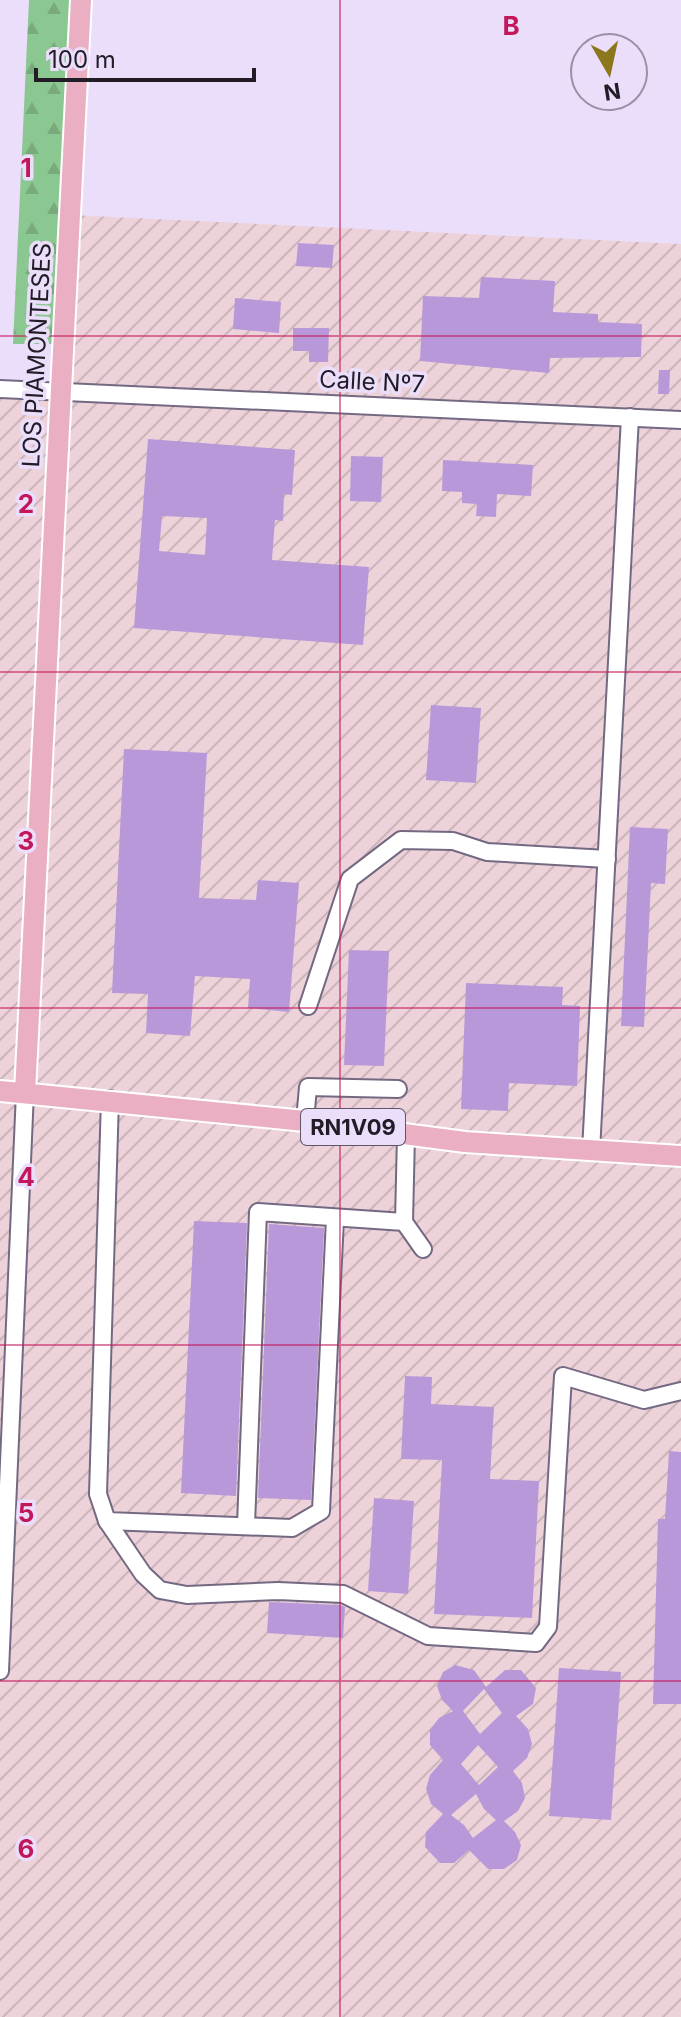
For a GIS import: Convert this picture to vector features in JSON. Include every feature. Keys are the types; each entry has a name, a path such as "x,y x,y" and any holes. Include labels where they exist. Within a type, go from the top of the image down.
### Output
{"main road":[{"name":"LOS PIAMONTESES","path":"25,1092 81,0"},
{"name":"RN1V09","path":"0,1091 110,1099 406,1134 681,1156"}],"street":[{"name":"Calle Nº7","path":"0,389 681,420"},
{"path":"591,1151 630,417"},
{"path":"308,1006 350,879 401,840 453,841 487,852 607,859"},
{"path":"305,1121 308,1087 398,1089"},
{"name":"LOS PIAMONTESES","path":"0,1671 25,1092"},
{"path":"110,1099 98,1494 107,1521 143,1574 160,1590 187,1595 278,1591 343,1594 428,1636 536,1643 548,1627 563,1376 644,1400 681,1391"},
{"path":"406,1134 404,1222 423,1249"},
{"path":"246,1525 258,1212 404,1222"},
{"path":"107,1521 292,1528 321,1511 335,1219"}],"shaded area":[{"path":"70,215 681,244 681,2017 0,2017 0,389 61,391"}],"green space":[{"path":"29,0 71,0 52,344 13,344"}],"building":[{"path":"298,243 334,245 332,268 296,266"},
{"path":"481,277 555,281 553,312 598,314 598,322 642,324 641,357 550,358 549,373 420,361 423,296 479,298"},
{"path":"235,298 281,302 279,333 233,329"},
{"path":"293,328 329,328 328,362 309,362 309,351 293,351"},
{"path":"659,370 670,370 669,394 658,394"},
{"path":"148,439 295,450 292,495 284,494 283,521 275,520 272,560 369,567 363,645 134,628","holes":["162,516 207,518 205,555 159,551"]},
{"path":"351,456 383,457 381,502 350,501"},
{"path":"443,460 533,465 531,496 497,494 496,517 476,516 477,504 462,503 462,492 442,491"},
{"path":"431,705 481,708 476,783 426,780"},
{"path":"124,749 207,753 199,898 256,900 258,880 299,883 289,1012 248,1008 250,979 195,976 190,1036 146,1033 148,994 112,993"},
{"path":"630,827 668,829 665,884 651,883 644,1027 621,1026"},
{"path":"349,950 389,951 384,1066 344,1065"},
{"path":"466,983 563,987 562,1005 580,1006 577,1086 509,1083 508,1111 461,1109"},
{"path":"194,1221 247,1223 236,1496 181,1493"},
{"path":"269,1224 324,1228 311,1500 258,1498"},
{"path":"405,1376 432,1377 431,1404 494,1407 490,1479 539,1481 532,1618 434,1614 442,1460 401,1459"},
{"path":"669,1451 681,1452 681,1704 653,1704 658,1519 665,1519"},
{"path":"374,1498 414,1501 408,1594 368,1591"},
{"path":"269,1602 345,1607 343,1638 267,1633"},
{"path":"455,1665 474,1670 486,1687 505,1670 521,1670 536,1688 533,1704 516,1716 528,1729 532,1744 527,1758 513,1771 522,1783 525,1798 518,1811 504,1821 515,1832 521,1845 517,1860 504,1869 488,1869 469,1850 454,1863 440,1863 425,1847 426,1832 443,1814 431,1804 426,1789 430,1775 443,1760 430,1745 430,1730 439,1718 453,1711 442,1700 437,1686 443,1672","holes":["484,1689 502,1713 480,1734 463,1711","478,1745 498,1767 479,1785 461,1764","476,1794 484,1809 496,1820 473,1838 464,1825 451,1815"]},
{"path":"559,1668 621,1672 611,1820 549,1816"}]}
